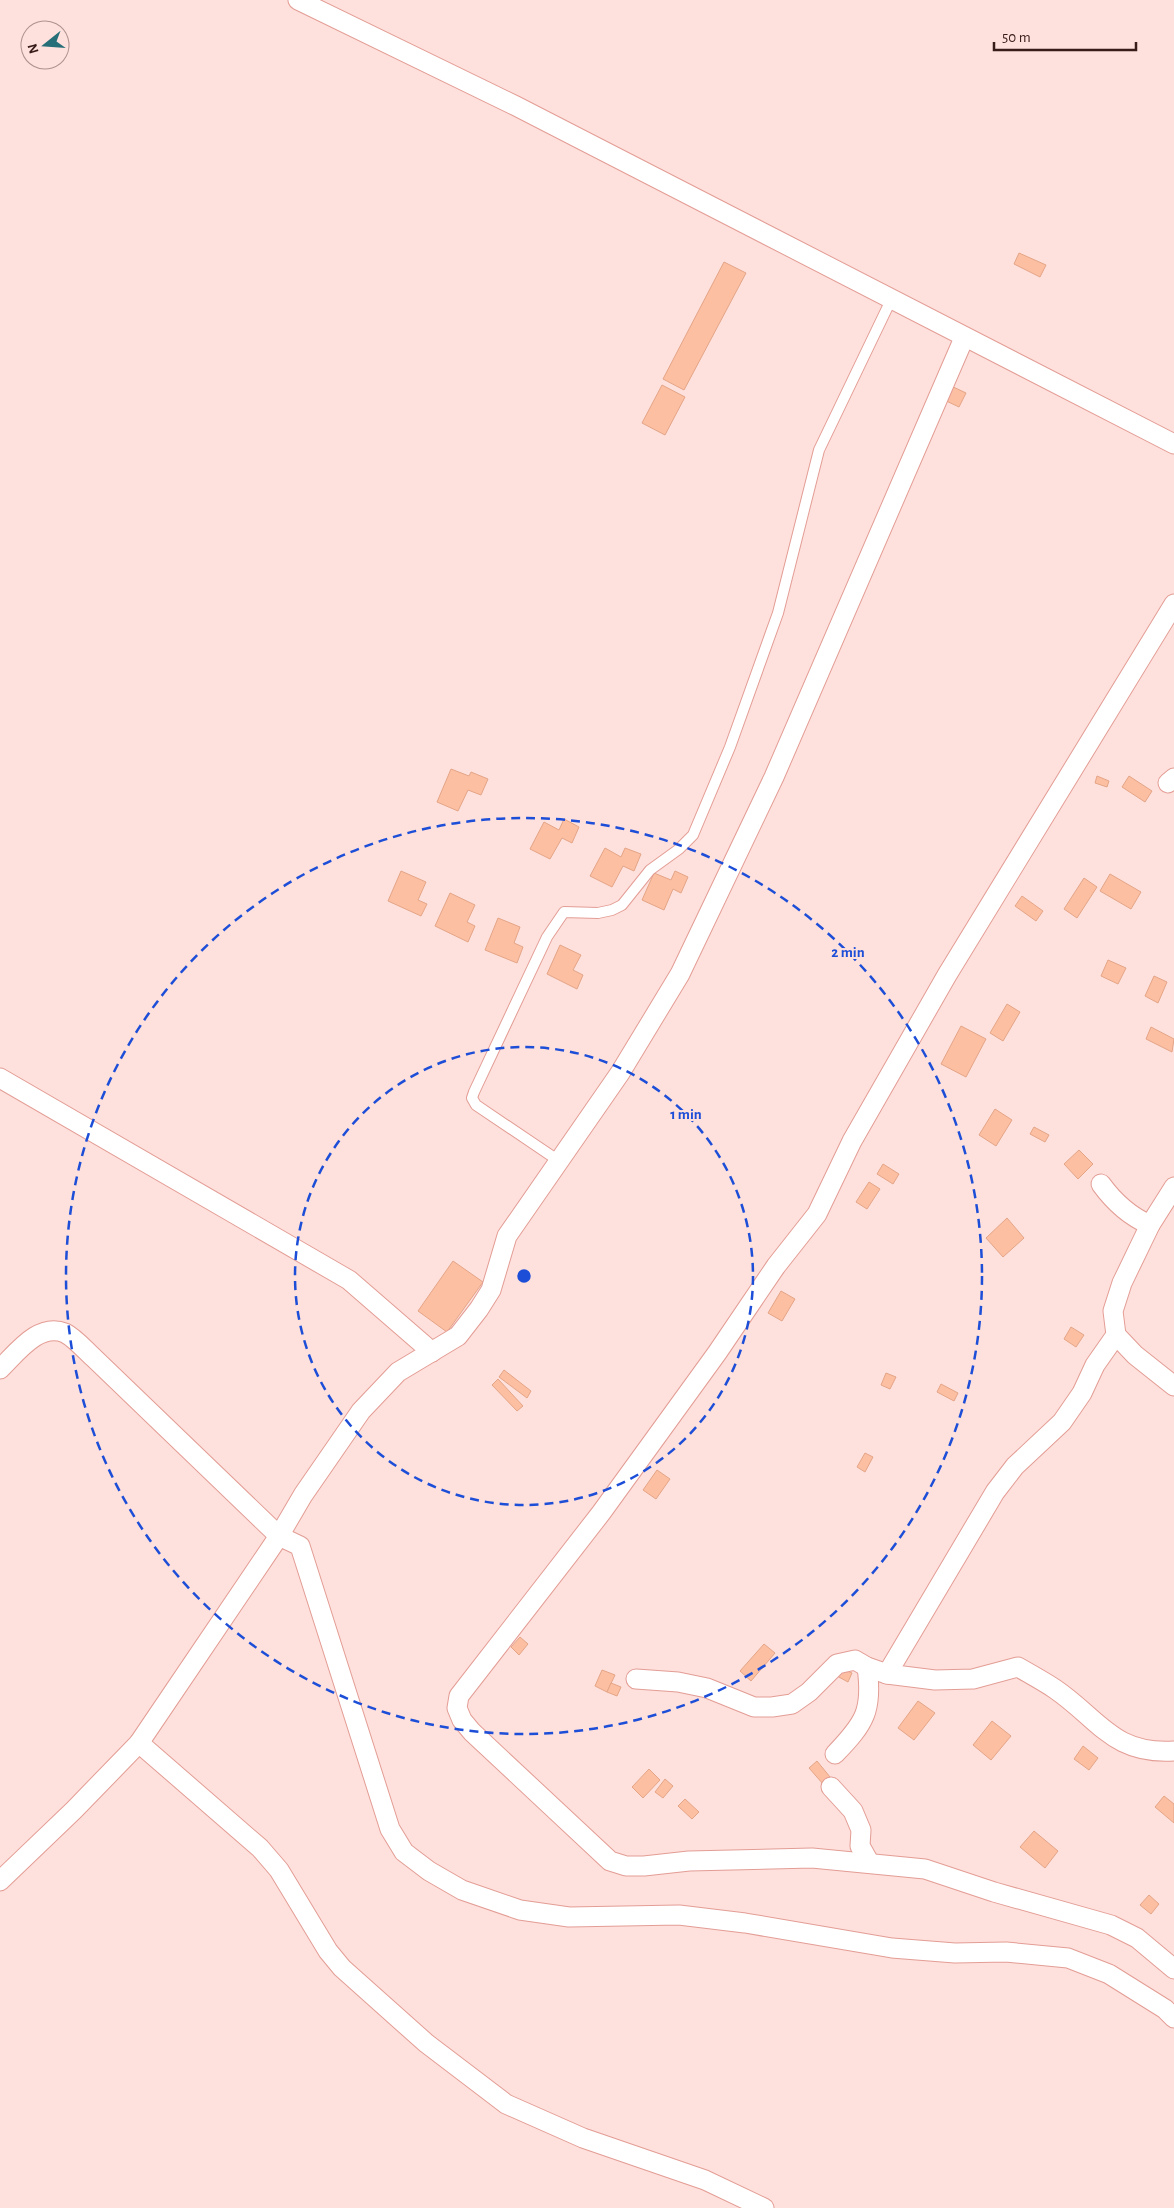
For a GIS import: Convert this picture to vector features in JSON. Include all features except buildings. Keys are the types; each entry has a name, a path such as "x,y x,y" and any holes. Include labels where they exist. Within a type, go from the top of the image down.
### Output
{"street":[{"path":"298,0 516,106 964,338 1174,444"},
{"path":"0,1882 74,1810 139,1742 279,1536 304,1495 361,1411 398,1372 458,1336 491,1290 507,1236 620,1073 680,974 774,777 964,338"},
{"path":"1174,604 947,975 852,1141 817,1214 776,1266 717,1353 601,1513 459,1696 457,1708 462,1720 472,1732 610,1861 626,1866 689,1861 812,1858 925,1869 994,1892 1111,1925 1137,1938 1174,1969"},
{"path":"0,1078 350,1280 432,1352"},
{"path":"1101,1184 1114,1201 1138,1220 1150,1225"},
{"path":"1174,1187 1150,1225 1122,1283 1113,1311 1116,1335 1135,1355 1174,1386"},
{"path":"0,1370 35,1337 49,1330 65,1333 95,1358 279,1536 300,1546 390,1829 404,1852 429,1871 462,1890 520,1910 569,1917 679,1916 745,1923 892,1948 955,1953 1006,1952 1068,1958 1109,1974 1165,2009 1174,2018"},
{"path":"887,1674 994,1492 1015,1466 1062,1422 1082,1393 1095,1365 1116,1335"},
{"path":"636,1679 678,1682 707,1688 754,1707 772,1707 792,1704 809,1692 837,1664 855,1660 867,1667 887,1674 935,1680 973,1679 1018,1667 1056,1689 1112,1738 1134,1747 1162,1752 1174,1751"},
{"path":"835,1754 851,1738 867,1712 870,1693 867,1667"},
{"path":"139,1742 260,1848 279,1870 328,1951 342,1968 426,2043 506,2104 583,2138 704,2180 764,2208"},
{"path":"831,1787 853,1811 861,1830 860,1846 868,1862"}],"lane":[{"path":"559,1162 476,1105 472,1098 474,1092 546,937 564,912 598,913 612,910 622,905 650,870 680,849 693,835 730,747 778,613 819,450 891,300"}]}
